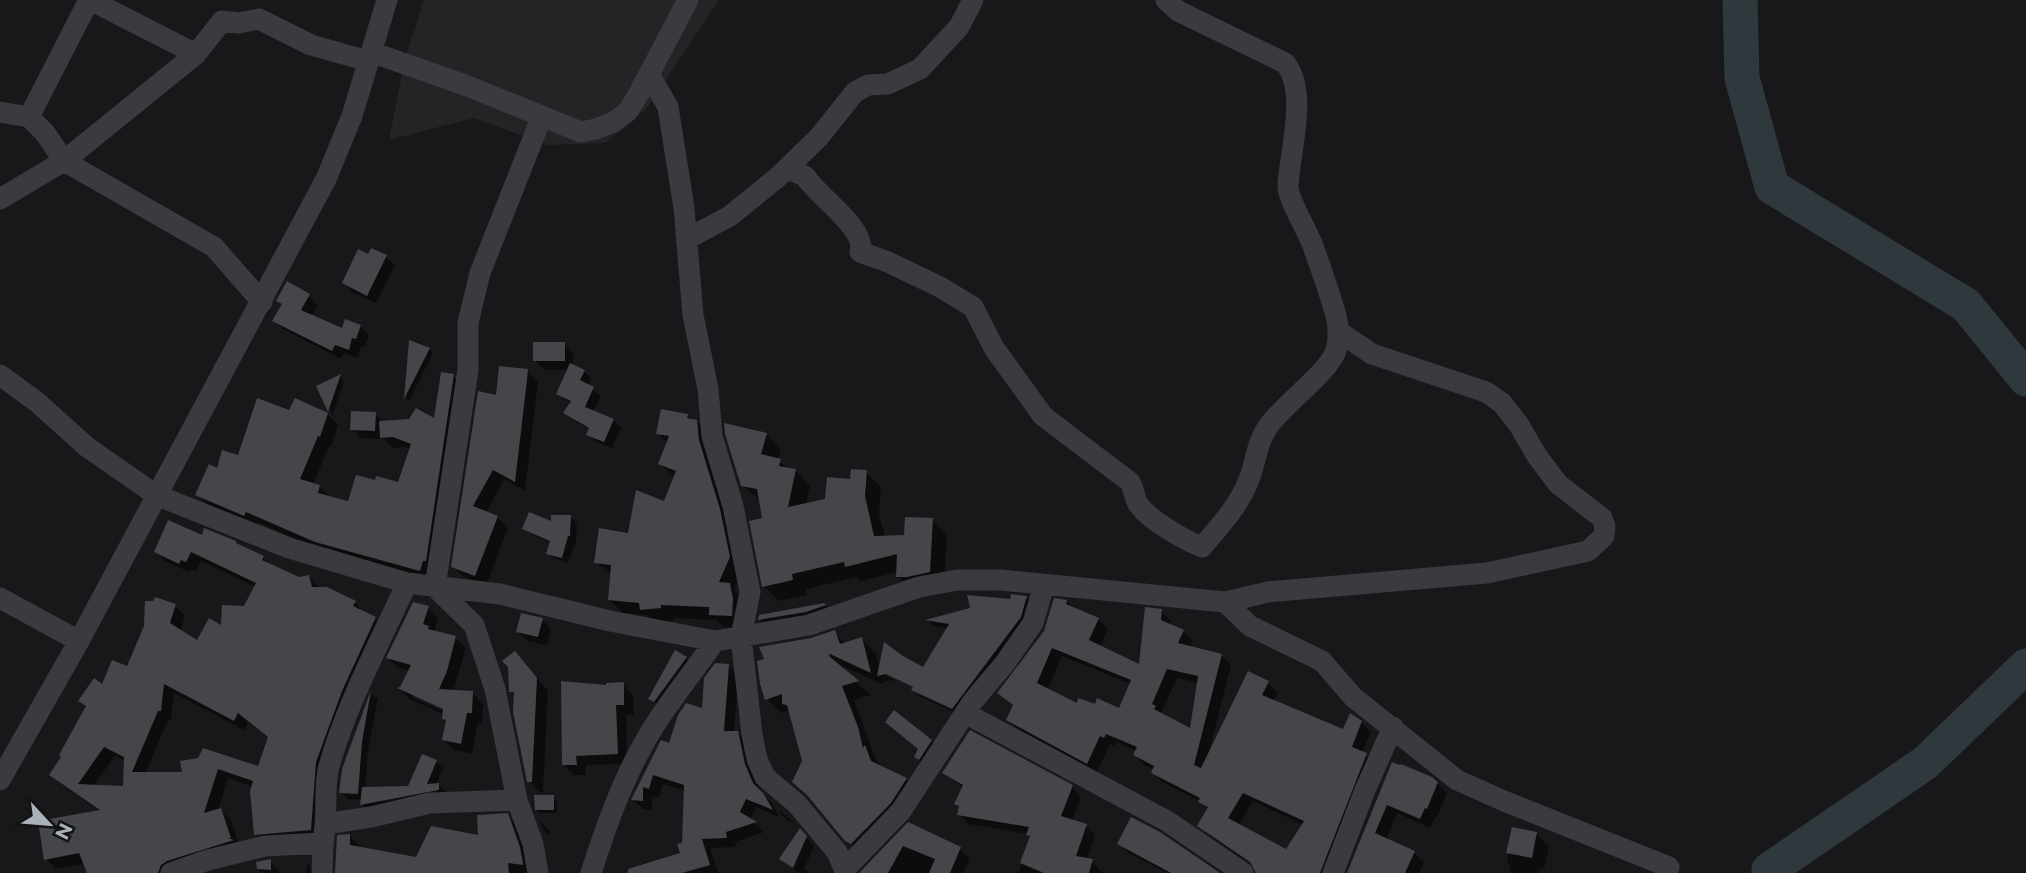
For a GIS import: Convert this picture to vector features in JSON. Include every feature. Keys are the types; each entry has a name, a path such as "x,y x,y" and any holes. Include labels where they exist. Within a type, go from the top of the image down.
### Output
{"street":[{"path":"29,117 90,0 196,54"},
{"path":"0,780 79,641 326,179 352,116 387,0"},
{"path":"0,199 64,161 196,54 222,21 239,23 259,19 311,45 370,57 581,132 596,130 614,122 628,111 688,0"},
{"path":"687,239 730,216 787,170 819,137 855,92 868,85 888,83 920,69 959,27 973,0"},
{"path":"787,170 805,176 812,187 842,215 857,234 860,252 888,261 973,307 994,348 1043,416 1130,482 1136,492 1136,501 1144,511 1202,547 1240,499 1249,481 1259,441 1267,428 1300,390 1321,372 1335,352 1338,331 1337,318 1313,246 1288,191 1296,120 1292,71 1285,63 1178,11 1166,0"},
{"path":"649,74 668,107 684,208 693,315 708,389 712,436 733,506 750,592 741,637 757,759 765,777 797,804 837,852 846,871 901,811 965,713 1033,623 1044,585"},
{"path":"0,112 29,117 45,133 64,161 215,247 262,302"},
{"path":"435,587 450,473 468,370 468,323 480,273 542,116"},
{"path":"0,375 37,402 87,447 156,495 289,548 407,583 500,594 610,621 715,641 809,625 919,587 958,580 1000,580 1225,602 1268,592 1487,573 1588,551 1604,536 1602,518 1558,484 1502,403 1486,392 1372,354 1338,331"},
{"path":"322,873 328,768 348,714 407,583"},
{"path":"435,587 474,625 495,689 517,800 533,844 538,873"},
{"path":"0,598 79,641"},
{"path":"1225,602 1250,626 1322,661 1353,697 1457,780 1669,867"},
{"path":"591,873 627,777 657,722 715,641"},
{"path":"965,713 1167,821 1233,870"},
{"path":"1333,873 1393,727"},
{"path":"171,873 208,860 324,833 371,817 430,803 517,800"}],"shaded area":[{"path":"424,0 719,0 647,108 605,143 548,145 474,118 389,140 406,55"}],"building":[{"path":"371,248 387,255 367,296 342,283 358,249 368,254"},
{"path":"287,281 310,294 301,310 342,328 345,319 361,325 356,339 352,338 349,350 335,345 332,351 272,321 282,304 276,301"},
{"path":"409,340 430,348 404,399"},
{"path":"533,342 565,342 565,361 533,361"},
{"path":"570,363 585,370 580,380 594,387 585,407 614,419 604,442 586,435 589,428 563,413 571,401 556,394"},
{"path":"499,366 528,369 527,380 515,482 493,470 473,506 498,516 475,576 451,567 478,391 496,395"},
{"path":"441,372 454,374 426,561 423,561 420,571 315,542 246,512 244,516 195,495 209,464 217,468 222,450 238,455 257,398 289,410 295,398 328,413 300,479 320,485 318,493 348,501 356,475 375,480 376,476 398,482 411,444 393,437 380,438 379,421 409,419 416,408 434,418"},
{"path":"341,374 328,412 316,386"},
{"path":"661,409 688,414 687,418 697,420 699,440 720,509 730,557 719,582 730,583 732,616 709,615 709,607 661,605 661,608 640,610 639,603 608,600 611,565 594,563 599,528 628,533 636,490 664,501 676,471 658,464 669,436 656,434"},
{"path":"351,411 376,412 375,431 350,430"},
{"path":"724,423 767,433 761,454 781,459 779,466 796,469 788,507 825,499 827,477 850,479 851,469 867,470 865,496 874,536 904,535 905,517 933,518 930,572 896,577 897,554 845,567 844,562 792,574 793,580 762,587 749,521 762,518 757,489 741,486"},
{"path":"529,512 551,521 551,515 571,515 570,536 562,558 546,554 550,541 522,529"},
{"path":"168,520 202,535 204,528 236,541 264,556 262,560 299,577 309,575 312,587 327,587 356,601 353,606 376,617 342,691 316,762 311,830 254,835 250,791 253,781 218,769 204,813 221,808 231,838 228,838 234,840 167,861 161,865 158,873 87,873 79,853 44,860 38,821 100,810 49,775 86,706 78,701 94,678 102,684 112,660 127,666 144,626 145,601 153,601 155,597 176,604 170,623 197,640 209,618 221,625 222,605 244,606 256,583 191,552 186,562 181,560 179,564 154,552","holes":["164,684 234,721 238,713 268,737 258,766 203,748 198,758 180,761 182,772 132,772 158,711 161,711","104,747 124,757 123,786 78,784"]},
{"path":"1011,594 1027,596 1021,617 952,709 911,690 913,687 886,674 877,676 884,642 923,667 949,624 925,620 970,608 967,595 1010,599"},
{"path":"1054,598 1067,600 1066,604 1099,618 1089,640 1139,664 1145,607 1162,609 1161,620 1184,630 1178,643 1222,654 1194,765 1201,768 1248,671 1269,681 1262,695 1343,729 1350,713 1362,721 1352,747 1367,753 1320,873 1256,873 1250,862 1197,826 1208,807 1198,802 1200,798 1151,773 1154,766 1133,755 1137,747 1106,734 1104,738 1100,736 1087,764 1006,720 1013,705 997,693 1044,631","holes":["1052,648 1131,680 1119,708 1097,698 1095,704 1078,698 1077,703 1037,683","1167,669 1198,676 1190,728 1154,709 1156,706 1152,704","1243,793 1304,821 1286,849 1228,818"]},
{"path":"413,602 429,606 423,624 429,626 428,629 456,636 447,671 439,689 473,691 472,713 467,713 461,744 442,740 446,720 442,719 443,709 397,688 411,665 386,658"},
{"path":"824,603 826,605 806,612 758,620 759,615"},
{"path":"521,613 543,618 538,637 516,632"},
{"path":"835,630 840,644 862,637 871,673 830,654 829,656 859,681 842,686 863,748 865,745 871,761 907,778 891,803 851,844 845,841 807,795 792,782 802,761 787,705 782,704 782,694 765,700 757,661 764,659 759,647 811,638"},
{"path":"675,650 687,657 654,702 648,699"},
{"path":"515,651 537,678 532,782 527,782 513,712 514,692 509,692 508,667 502,661"},
{"path":"715,663 729,664 724,731 738,731 745,764 753,783 773,810 746,799 740,812 757,822 726,832 727,838 702,839 710,865 682,873 628,873 628,869 680,853 677,844 682,843 684,785 653,775 649,789 643,787 643,801 631,800 661,740 669,743 678,715 686,703 702,708 704,678"},
{"path":"561,681 606,685 624,682 624,705 616,705 618,754 576,756 577,765 562,765"},
{"path":"371,690 362,742 358,794 339,793 342,769"},
{"path":"894,710 932,740 919,760 914,757 918,749 885,722"},
{"path":"970,730 1073,785 1061,816 1087,824 1076,856 1093,859 1089,873 1044,873 1020,863 1030,836 1026,835 1029,827 957,815 959,806 954,804 963,785 942,773"},
{"path":"422,754 437,760 427,784 439,783 439,790 360,805 362,787 408,786"},
{"path":"1392,762 1432,777 1438,782 1420,819 1387,805 1375,833 1415,851 1405,873 1347,873"},
{"path":"534,795 554,795 554,810 535,810"},
{"path":"508,813 523,863 508,863 509,873 335,873 337,835 350,834 350,845 416,857 431,826 478,835 477,815"},
{"path":"1131,817 1160,832 1220,873 1171,873 1117,844"},
{"path":"908,822 961,847 950,873 929,873 935,859 903,846 888,873 859,873"},
{"path":"1512,827 1537,832 1532,858 1506,853"},
{"path":"800,828 807,836 793,868 779,859"},
{"path":"271,859 271,870 257,869 256,862"}],"waterway":[{"path":"1740,0 1742,78 1772,187 1966,305 2026,379"},
{"path":"1769,873 1769,870 1925,763 2026,666"}]}
